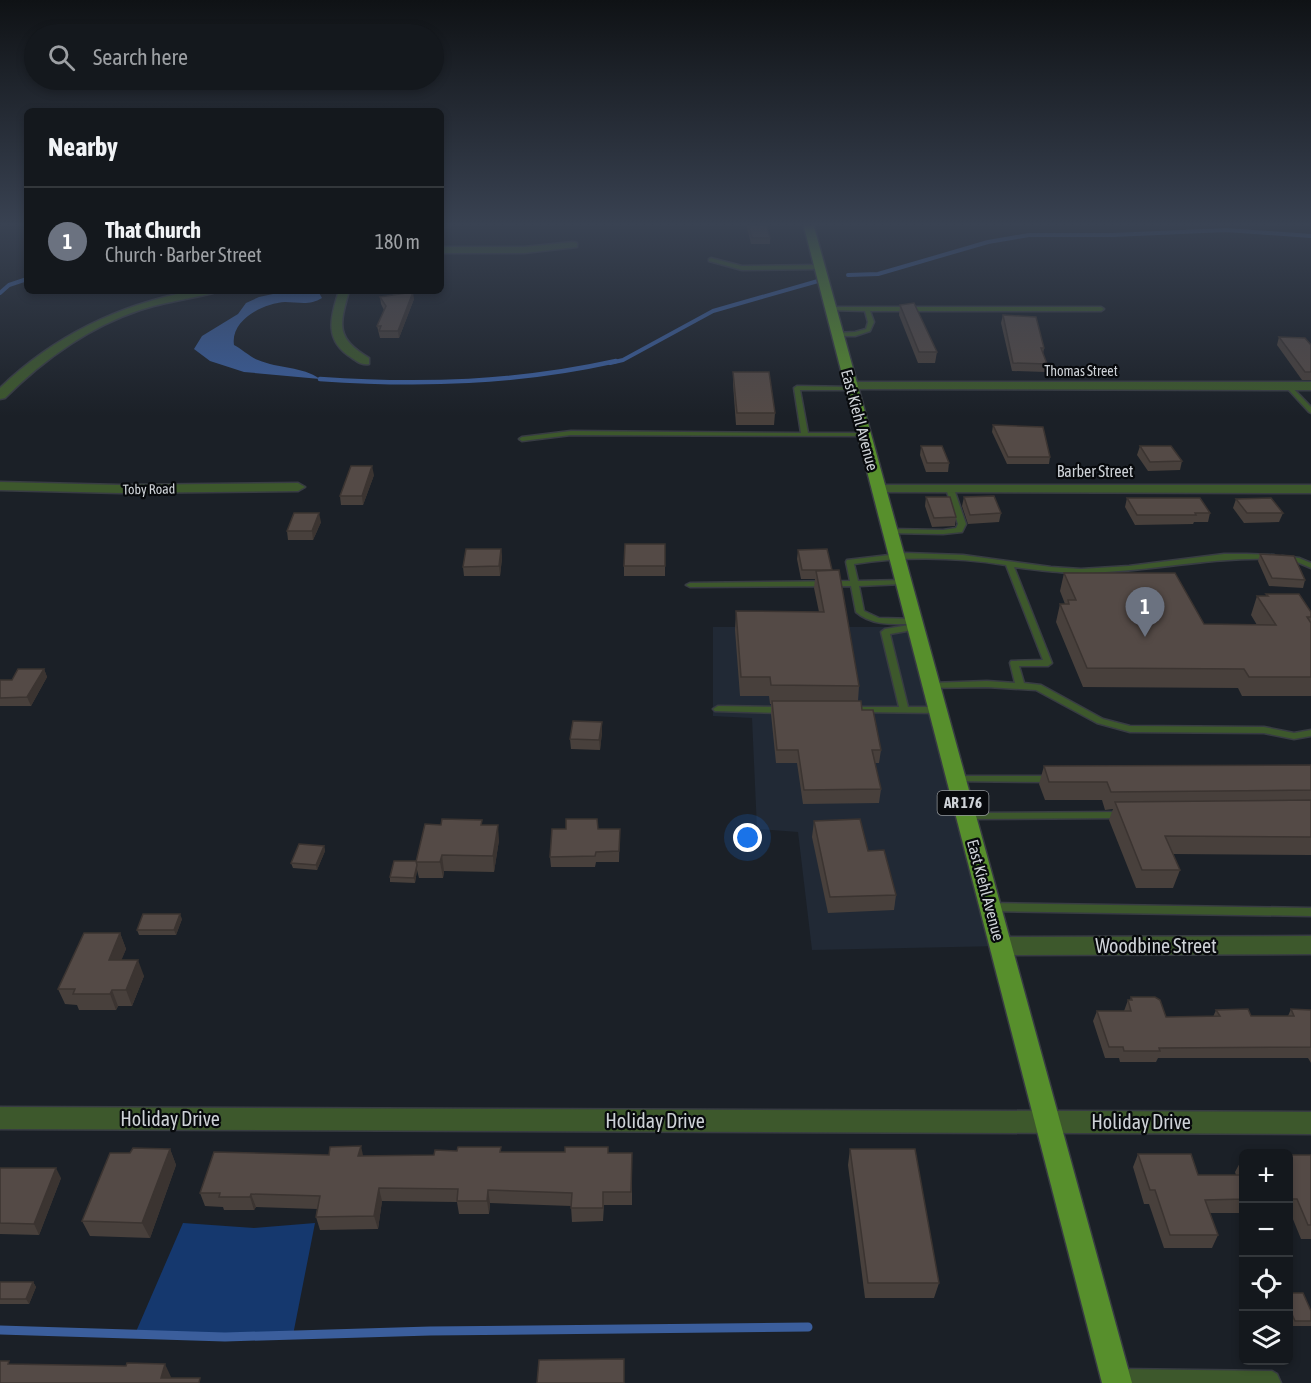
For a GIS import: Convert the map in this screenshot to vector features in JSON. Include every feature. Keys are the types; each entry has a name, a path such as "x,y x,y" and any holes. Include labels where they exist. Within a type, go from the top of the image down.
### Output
{"main road":[{"name":"East Kiehl Avenue","path":"825,288 1116,1380"}],"street":[{"path":"0,395 56,351 114,316 162,301 195,294"},
{"path":"343,294 335,319 335,335 348,350 365,361"},
{"name":"Thomas Street","path":"851,387 1311,386"},
{"name":"Toby Road","path":"0,486 120,489 298,487"},
{"name":"Barber Street","path":"879,489 1311,489"},
{"name":"Woodbine Street","path":"1001,946 1311,945"},
{"name":"Holiday Drive","path":"0,1118 1311,1123"}],"lane":[{"path":"831,309 1101,309"},
{"path":"838,334 855,334 868,330 871,322 867,309"},
{"path":"1288,386 1311,411"},
{"path":"805,435 797,388 851,387"},
{"path":"522,439 571,433 864,435"},
{"path":"890,531 959,530 962,524 950,489"},
{"path":"914,624 869,619 860,612 850,562 896,555 963,557 1057,570 1098,571 1235,556 1287,558 1311,566"},
{"path":"1008,563 1048,663 1014,663 1020,685"},
{"path":"690,585 903,582"},
{"path":"904,710 885,632 914,624"},
{"path":"931,686 1020,685 1038,687 1100,721 1130,729 1264,730 1294,736 1311,733"},
{"path":"718,709 799,710"},
{"path":"846,710 938,710"},
{"path":"956,779 1066,779"},
{"path":"966,816 1136,814"},
{"path":"991,907 1311,912"},
{"path":"1116,1380 1272,1379 1273,1383"}],"shaded area":[{"path":"273,294 320,294 322,298 308,303 277,303 250,314 237,328 234,345 258,360 306,372 320,379 244,372 210,361 194,349 202,336 238,314 246,303"},
{"path":"713,627 915,627 1001,946 812,950 798,832 757,829 752,718 713,716"},
{"path":"183,1223 254,1228 315,1223 293,1335 135,1334"}],"building":[{"path":"412,294 398,331 379,331 381,326 377,326 386,306 380,297"},
{"path":"914,303 937,352 919,352 900,305"},
{"path":"1003,315 1036,317 1044,348 1041,348 1047,364 1013,363"},
{"path":"1279,337 1305,338 1311,345 1311,372 1305,372"},
{"path":"733,372 769,372 775,413 737,413"},
{"path":"993,425 1043,427 1050,457 1008,457"},
{"path":"921,446 942,446 949,463 927,463"},
{"path":"1140,446 1171,446 1182,461 1150,462"},
{"path":"351,466 372,466 362,496 340,496"},
{"path":"994,496 1001,513 970,515 964,497"},
{"path":"926,497 950,497 956,517 934,518"},
{"path":"1127,498 1200,498 1210,513 1137,515"},
{"path":"1271,498 1283,513 1247,513 1236,499"},
{"path":"294,513 319,513 312,531 287,531"},
{"path":"625,544 665,544 665,566 624,566"},
{"path":"466,549 501,549 499,566 463,567"},
{"path":"827,549 832,570 802,570 798,550"},
{"path":"1260,554 1294,556 1305,580 1272,578"},
{"path":"839,570 859,686 771,685 770,677 741,677 736,611 824,612 816,571"},
{"path":"1064,573 1175,573 1204,624 1276,625 1257,596 1299,594 1311,612 1311,617 1307,617 1311,623 1311,677 1249,677 1244,669 1087,668 1060,604 1069,604 1068,600 1076,600"},
{"path":"18,669 44,669 27,697 0,698 0,680 12,680"},
{"path":"772,701 861,701 862,710 873,710 881,750 872,750 881,789 804,790 798,750 777,750"},
{"path":"573,721 602,722 599,740 570,739"},
{"path":"1311,765 1311,790 1111,792 1107,782 1049,782 1044,766"},
{"path":"1311,800 1311,837 1165,836 1180,870 1142,870 1115,802"},
{"path":"442,819 482,820 481,825 498,825 493,856 442,855 440,862 416,862 425,824 441,825"},
{"path":"566,819 597,819 598,829 620,829 619,851 596,852 595,856 550,857 552,829 566,829"},
{"path":"860,819 868,851 884,850 896,895 830,897 814,821"},
{"path":"299,844 324,846 316,865 291,863"},
{"path":"394,861 416,861 414,878 390,877"},
{"path":"143,914 180,914 174,930 137,930"},
{"path":"84,933 120,933 109,960 138,960 126,990 112,990 110,994 73,994 75,989 58,989"},
{"path":"1131,997 1155,997 1160,1000 1166,1017 1220,1016 1216,1010 1248,1009 1251,1016 1294,1016 1291,1009 1311,1010 1311,1047 1159,1048 1160,1051 1124,1051 1123,1047 1109,1047 1097,1011 1131,1011 1128,1000 1132,1000"},
{"path":"361,1146 358,1156 434,1155 435,1150 457,1151 458,1147 501,1147 500,1152 565,1152 565,1147 608,1147 608,1153 632,1153 631,1192 603,1192 603,1208 571,1208 572,1193 488,1190 487,1201 457,1201 458,1189 379,1188 374,1216 316,1217 320,1196 251,1194 250,1197 219,1197 220,1193 200,1193 214,1152 329,1155 330,1147"},
{"path":"133,1148 170,1149 142,1223 82,1221 110,1153 130,1153"},
{"path":"850,1149 915,1149 939,1283 868,1283"},
{"path":"1138,1154 1191,1154 1198,1175 1239,1175 1239,1199 1205,1200 1218,1235 1170,1235 1155,1190 1150,1190"},
{"path":"1293,1155 1311,1155 1311,1225 1308,1225 1297,1199 1293,1199"},
{"path":"0,1168 56,1168 34,1224 0,1223"},
{"path":"0,1282 33,1282 26,1299 0,1299"},
{"path":"1293,1293 1303,1293 1311,1311 1311,1321 1295,1321"},
{"path":"624,1359 624,1383 537,1383 539,1360"},
{"path":"0,1361 9,1361 8,1364 126,1366 127,1363 165,1364 161,1378 200,1378 199,1383 0,1383"}],"waterway":[{"path":"0,293 6,288"},
{"path":"610,363 623,360 713,311 795,288"},
{"path":"320,379 395,382 469,381 542,374 616,361"},
{"path":"0,1330 225,1337 430,1331 808,1327"}],"place":[{"name":"That Church","path":"1145,637"}]}
